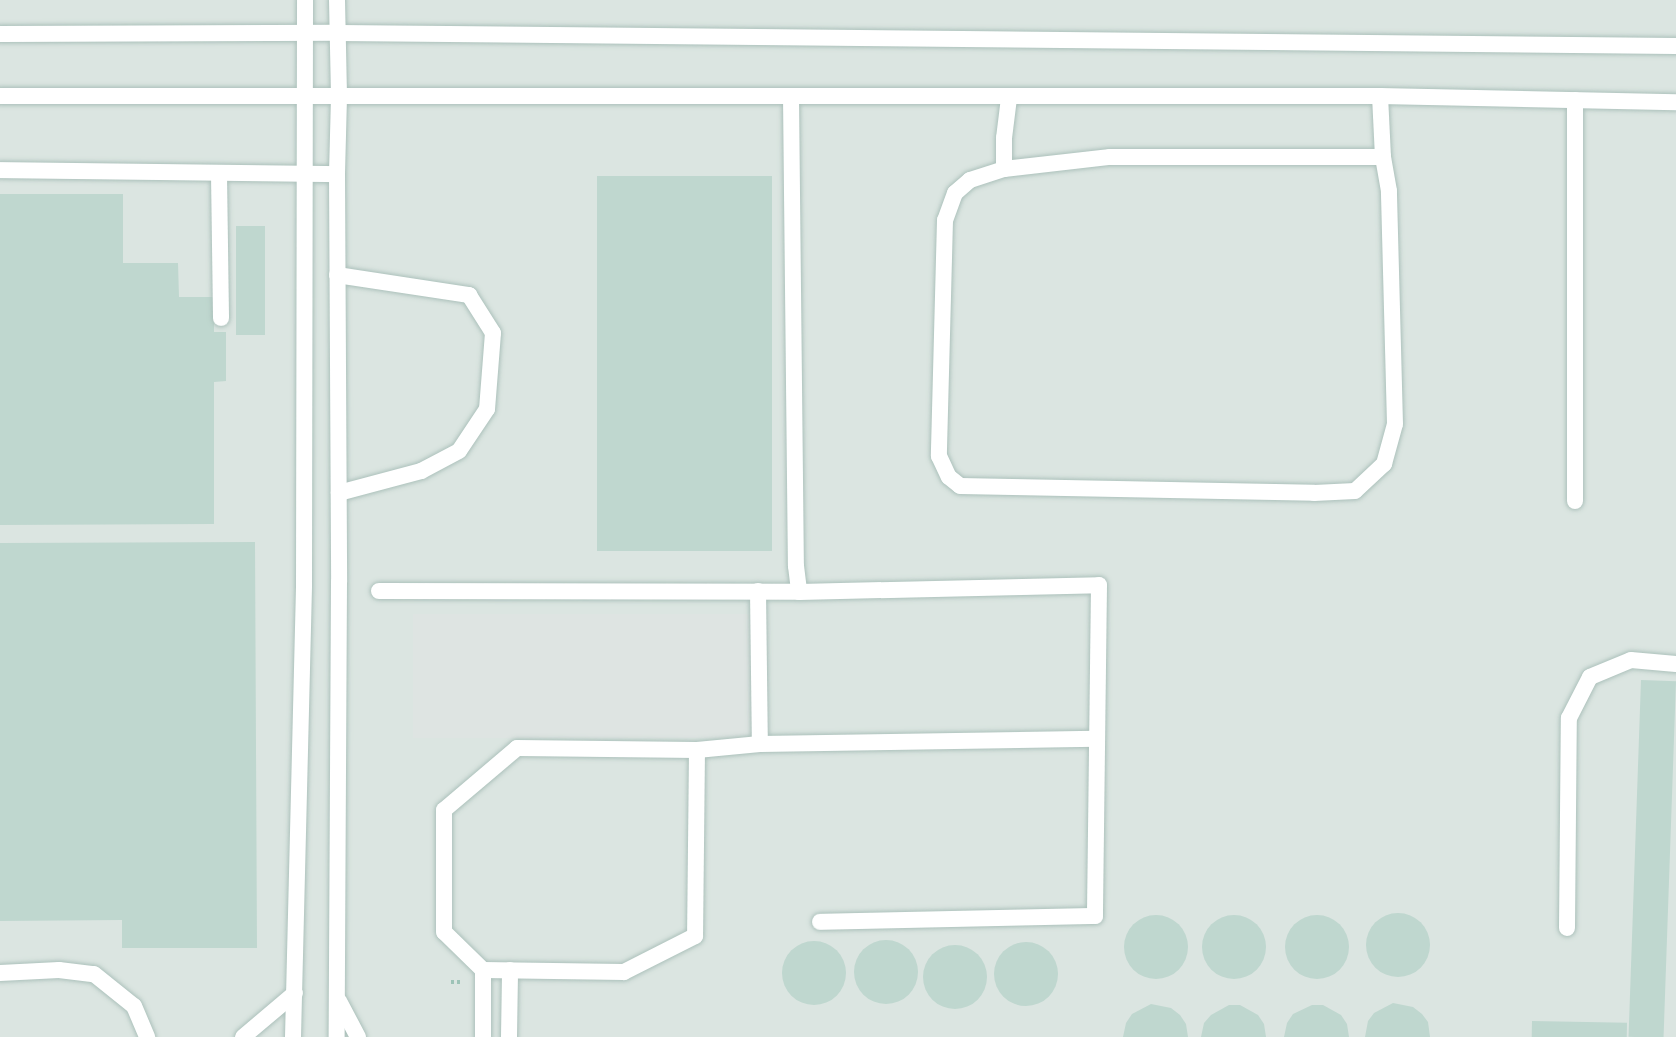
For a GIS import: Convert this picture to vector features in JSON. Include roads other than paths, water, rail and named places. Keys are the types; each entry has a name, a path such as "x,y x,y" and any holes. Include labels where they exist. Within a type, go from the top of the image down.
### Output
{"lane":[{"path":"293,1037 304,585 303,97 305,0"},
{"path":"337,0 339,97 337,174 339,494 337,1037"},
{"path":"0,34 338,33 1676,46"},
{"path":"0,96 1009,98 1380,96 1676,102"},
{"path":"1380,96 1383,157 1389,191 1395,424 1384,464 1355,491 1314,494 960,486 949,477 939,456 945,220 955,193 970,180 1004,169 1110,157 1383,157"},
{"path":"791,97 796,566 799,592"},
{"path":"1004,169 1004,138 1009,98"},
{"path":"1575,100 1575,501"},
{"path":"0,170 337,174"},
{"path":"219,174 221,318"},
{"path":"337,275 469,295 493,333 487,409 459,451 421,471 339,494"},
{"path":"379,591 799,592 1099,585 1095,916 820,922"},
{"path":"758,591 760,744"},
{"path":"1567,928 1569,718 1590,677 1631,660 1676,664"},
{"path":"697,750 695,936 624,972 483,970 444,932 444,810 517,748 697,750 760,744 1096,739"},
{"path":"0,973 59,970 94,974 134,1006 147,1037"},
{"path":"483,970 483,1037"},
{"path":"509,1037 510,970"},
{"path":"243,1037 295,993"},
{"path":"337,998 358,1037"}]}
